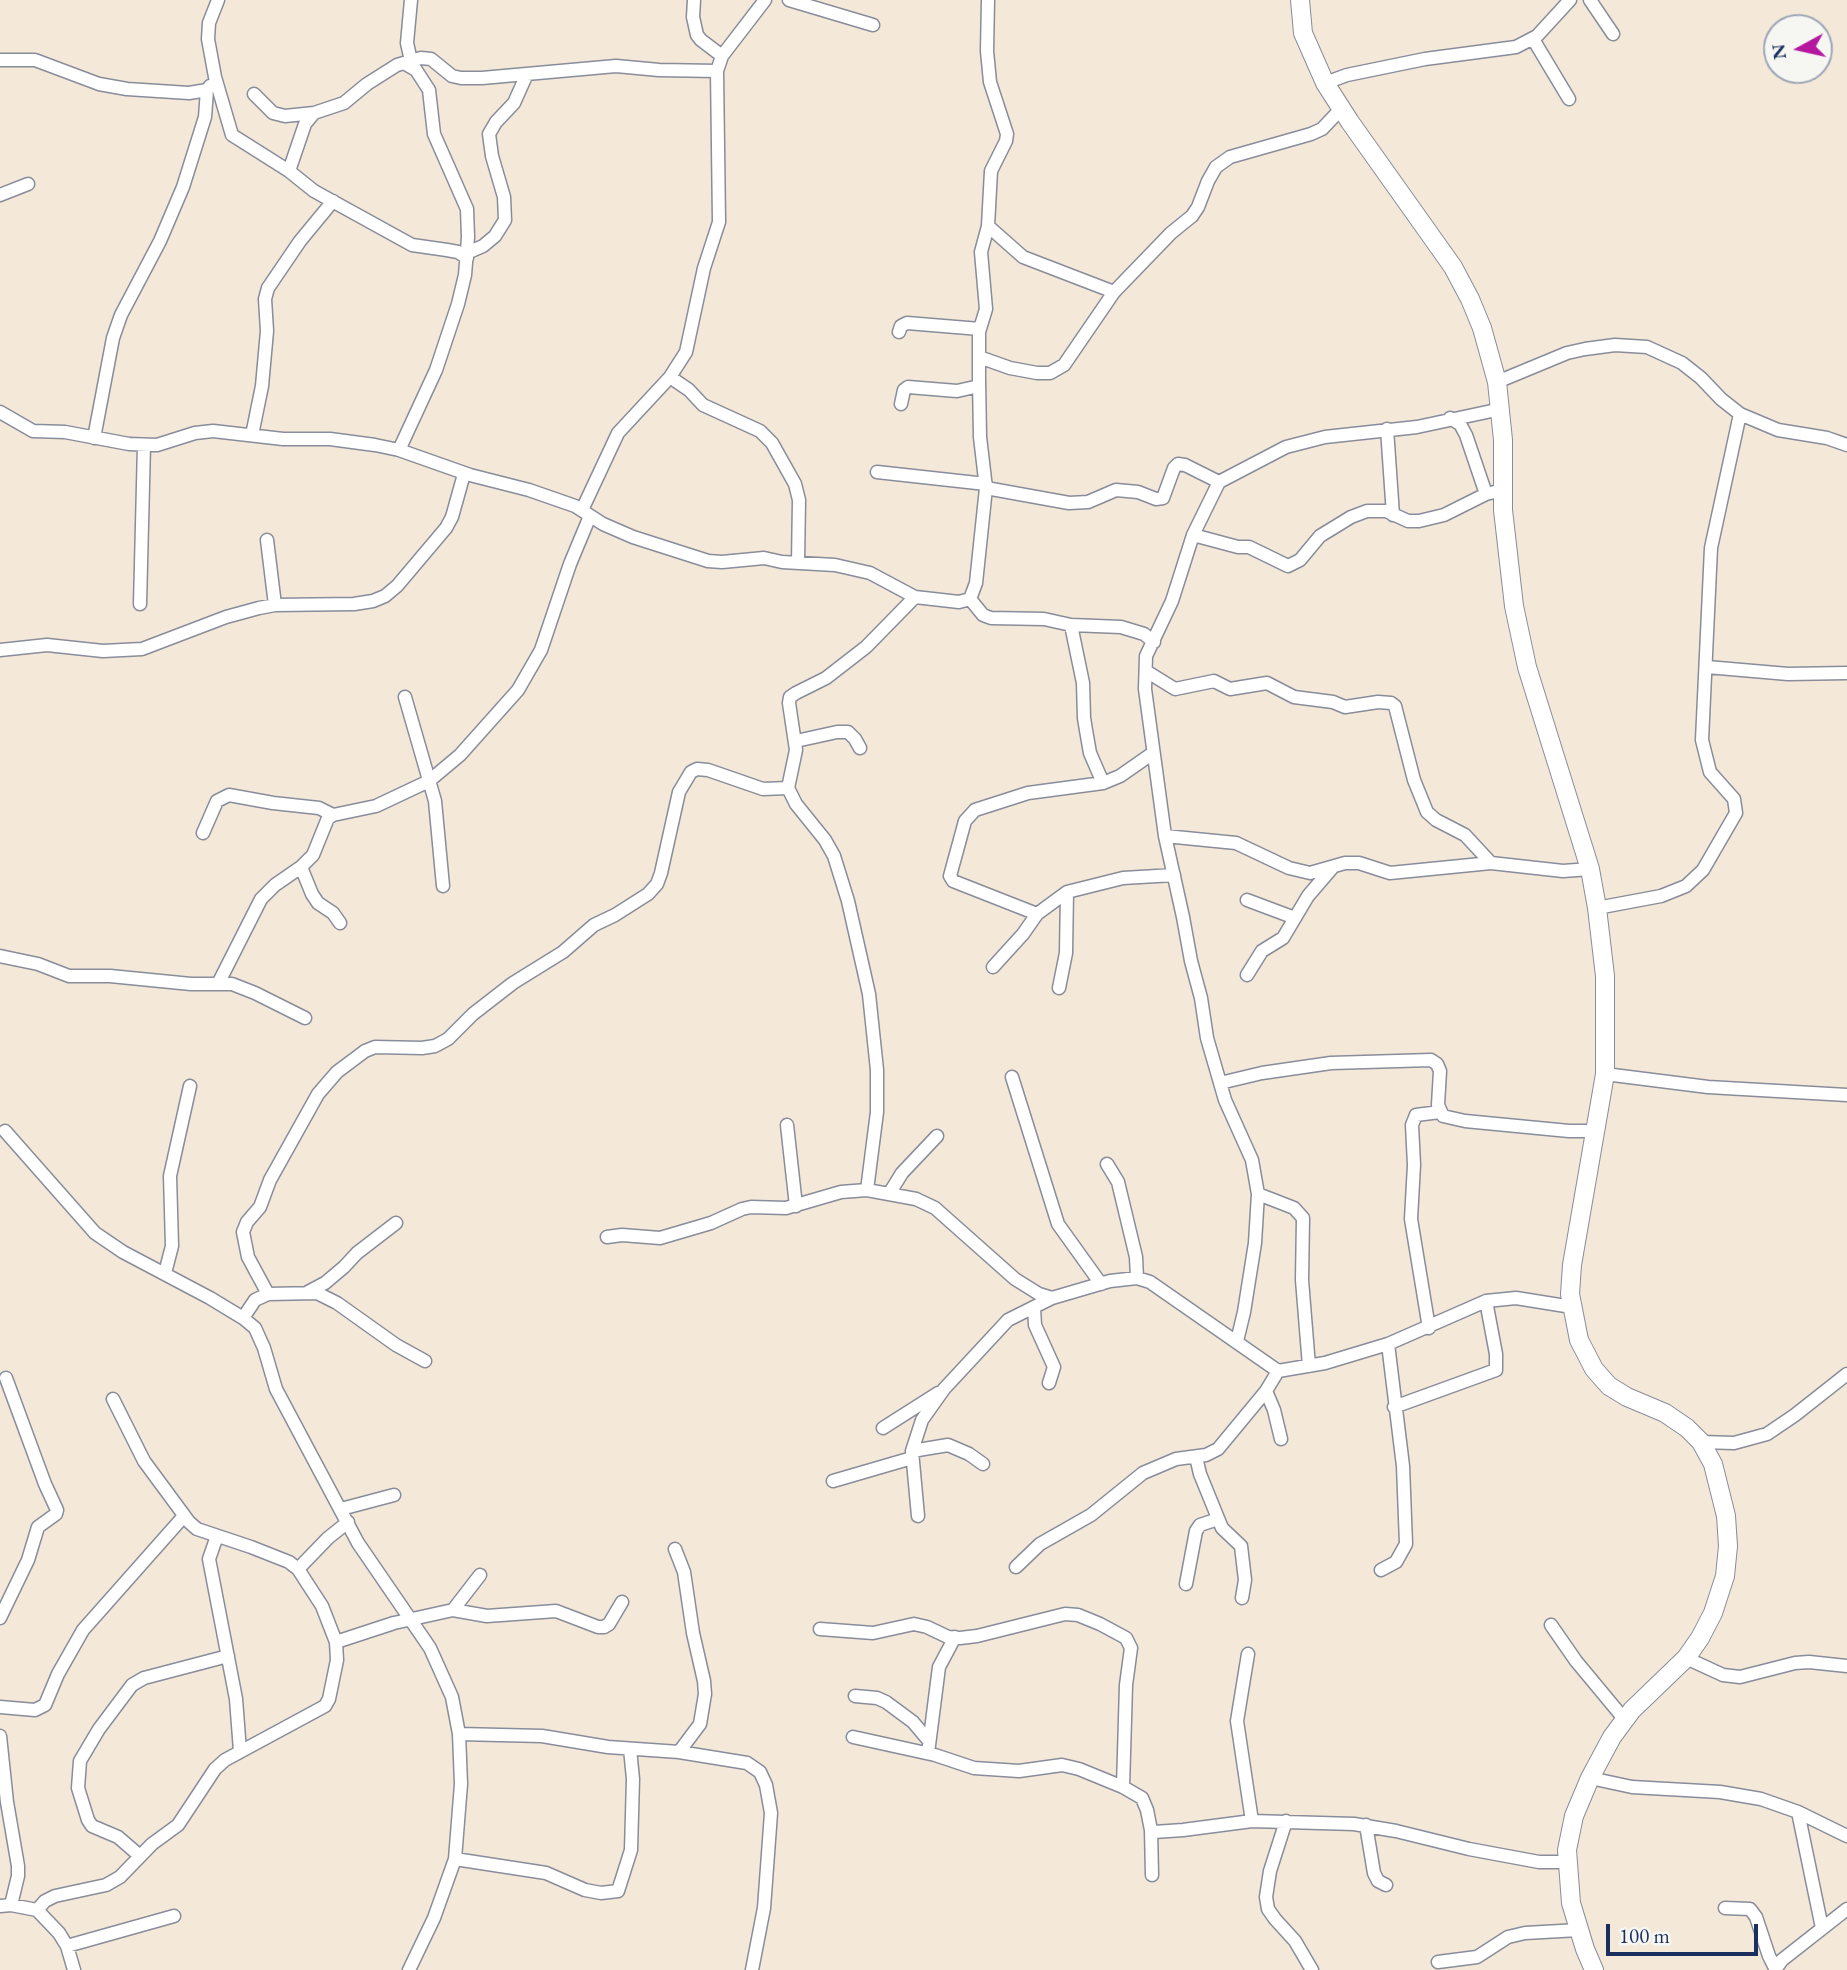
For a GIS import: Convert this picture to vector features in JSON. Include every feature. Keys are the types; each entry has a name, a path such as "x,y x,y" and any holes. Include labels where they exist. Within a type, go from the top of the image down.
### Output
{"street":[{"path":"218,0 209,23 208,39 215,77 232,135 289,171 314,191 412,245 458,252 467,256"},
{"path":"399,450 436,370 458,304 467,256 467,209 434,134 429,90 416,70 407,62 411,0"},
{"path":"694,0 693,17 697,35 722,56"},
{"path":"218,984 261,899 313,855 325,824 333,815 376,806 429,780 460,755 518,690 541,650 586,513 618,433 670,377 685,352 704,268 719,222 717,71 722,56 765,0"},
{"path":"789,0 873,25"},
{"path":"970,599 976,583 986,486 980,437 980,329 986,309 981,252 988,226 991,171 1007,134 989,82 988,0"},
{"path":"1300,0 1303,33 1325,83 1453,267 1482,328 1497,382 1501,409 1494,492 1527,667 1590,869 1605,976 1605,1074 1572,1265 1570,1294 1583,1351 1609,1386 1665,1413 1687,1428 1701,1442 1721,1487 1726,1516 1728,1546 1725,1576 1713,1613 1686,1658 1632,1710 1612,1737 1590,1777 1574,1816 1568,1838 1567,1862 1571,1903 1578,1930 1594,1970"},
{"path":"1325,83 1347,75 1425,59 1509,48 1533,39 1570,0"},
{"path":"1590,0 1613,34"},
{"path":"1533,39 1569,99"},
{"path":"254,94 273,113 285,116 314,113 344,103 367,84 407,62 421,58 431,59 453,76 461,78 616,66 717,71"},
{"path":"0,60 35,60 112,87 170,94 207,90"},
{"path":"467,256 495,236 505,220 505,197 492,156 489,134 514,103 527,74"},
{"path":"94,438 113,338 121,315 160,241 183,187 205,117 207,90 215,77"},
{"path":"979,356 1010,368 1037,373 1050,373 1064,365 1114,292 1171,233 1192,216 1216,167 1230,158 1322,129 1342,109"},
{"path":"289,171 305,124 314,113"},
{"path":"0,195 28,184"},
{"path":"252,435 262,386 267,331 265,299 268,288 300,241 333,201"},
{"path":"988,226 1023,257 1114,292"},
{"path":"899,332 901,326 907,323 980,329"},
{"path":"1497,382 1567,353 1596,347 1632,345 1654,350 1682,363 1740,414 1778,430 1827,438 1847,445"},
{"path":"670,377 703,405 760,431 772,443 795,484 799,500 798,563"},
{"path":"901,404 904,390 908,387 957,391 979,386"},
{"path":"1237,1341 1255,1243 1258,1194 1252,1160 1231,1116 1207,1038 1201,998 1165,836 1145,706 1146,656 1172,601 1193,535 1219,482 1286,447 1325,437 1417,427 1501,409"},
{"path":"0,412 33,431 65,432 144,445 157,445 195,433 213,431 273,438 330,439 399,450 464,474 529,490 586,513 633,537 708,561 764,558 835,565 870,573 915,597 960,602 970,599"},
{"path":"1597,908 1661,896 1686,886 1703,870 1736,813 1734,799 1710,772 1703,747 1711,548 1740,414"},
{"path":"1450,418 1460,424 1494,492"},
{"path":"1387,429 1393,515"},
{"path":"139,604 144,445"},
{"path":"877,472 986,486 1069,503 1088,502 1116,490 1138,492 1156,499 1163,498 1178,464 1219,482"},
{"path":"0,650 47,645 120,652 142,649 236,614 275,605 354,604 373,601 385,596 411,572 446,528 452,517 464,474"},
{"path":"1193,535 1238,547 1249,547 1288,566 1300,560 1320,536 1351,517 1377,509 1408,521 1429,519 1452,512 1494,492"},
{"path":"267,540 275,605"},
{"path":"867,1190 877,1112 877,1070 869,994 848,901 834,856 825,840 796,804 788,788 796,741 790,717 790,697 826,678 845,664 866,647 915,597"},
{"path":"970,599 983,615 991,618 1044,619 1071,625 1133,629 1154,642"},
{"path":"1071,625 1083,683 1088,744 1103,783"},
{"path":"1707,667 1788,674 1847,673"},
{"path":"1146,671 1175,689 1214,681 1230,689 1267,682 1294,697 1333,702 1345,708 1378,702 1391,703 1395,706 1414,779 1427,812 1436,820 1465,835 1491,863"},
{"path":"405,697 435,802 443,886"},
{"path":"796,741 837,732 848,733 860,748"},
{"path":"1037,914 951,879 950,873 965,821 975,810 985,805 1051,788 1103,783 1120,776 1153,753"},
{"path":"268,1294 248,1257 243,1232 247,1222 260,1207 270,1180 327,1081 365,1051 383,1047 422,1048 435,1046 449,1039 473,1014 513,983 562,952 594,925 648,894 657,884 661,873 679,792 691,772 708,769 763,789 788,788"},
{"path":"203,833 217,801 229,794 319,808 333,815"},
{"path":"1165,836 1236,843 1301,872 1310,873 1345,863 1359,863 1390,873 1491,863 1563,871 1590,869"},
{"path":"301,867 318,903 333,913 340,923"},
{"path":"1247,975 1262,951 1279,942 1318,882 1332,868"},
{"path":"993,967 1037,914 1067,892 1123,878 1174,876"},
{"path":"1059,988 1066,953 1067,892"},
{"path":"1247,900 1295,918"},
{"path":"0,956 37,964 69,976 232,984 305,1018"},
{"path":"1220,1083 1262,1073 1331,1063 1431,1060 1437,1064 1440,1071 1440,1112"},
{"path":"1605,1074 1708,1087 1847,1095"},
{"path":"1012,1077 1058,1224 1101,1284"},
{"path":"165,1273 172,1246 170,1176 190,1086"},
{"path":"1429,1328 1411,1219 1414,1165 1412,1125 1416,1115 1440,1112 1449,1118 1465,1121 1596,1131"},
{"path":"787,1125 796,1206"},
{"path":"5,1131 95,1233 123,1252 243,1318 259,1335 276,1389 358,1543 430,1648 452,1697 459,1734 461,1784 455,1859 434,1918 409,1970"},
{"path":"889,1194 902,1173 937,1136"},
{"path":"1107,1164 1118,1182 1136,1257 1137,1278"},
{"path":"607,1237 622,1235 660,1238 711,1223 742,1209 786,1208 841,1192 867,1190 916,1199 935,1208 1015,1279 1039,1294 1052,1298"},
{"path":"1258,1194 1294,1208 1303,1218 1302,1280 1308,1366"},
{"path":"307,1292 325,1283 357,1252 396,1223"},
{"path":"918,1516 912,1455 922,1420 944,1389 1008,1320 1052,1298 1101,1284 1137,1278 1150,1282 1278,1371 1388,1345 1486,1301 1516,1298 1572,1307"},
{"path":"243,1318 255,1300 268,1294 317,1293 337,1303 396,1345 425,1361"},
{"path":"1394,1407 1496,1370 1496,1354 1486,1301"},
{"path":"1034,1308 1035,1325 1054,1367 1049,1383"},
{"path":"1381,1570 1396,1562 1406,1544 1405,1492 1388,1345"},
{"path":"1016,1567 1040,1544 1091,1515 1143,1474 1176,1459 1196,1457 1218,1449 1266,1391 1278,1371"},
{"path":"1701,1442 1734,1443 1767,1434 1847,1374"},
{"path":"0,1618 28,1560 38,1527 56,1514 57,1510 6,1378"},
{"path":"883,1428 944,1389"},
{"path":"1266,1391 1281,1439"},
{"path":"37,1910 45,1901 65,1892 106,1885 120,1877 140,1856 178,1825 215,1769 240,1751 325,1706 335,1671 336,1642 322,1606 298,1569 289,1562 263,1551 197,1529 184,1516 144,1461 113,1399"},
{"path":"833,1481 948,1446 969,1454 983,1464"},
{"path":"1196,1457 1218,1519 1226,1534 1241,1546 1245,1580 1242,1598"},
{"path":"341,1510 394,1495"},
{"path":"0,1707 36,1710 45,1705 58,1674 83,1630 184,1516"},
{"path":"1186,1584 1196,1531 1200,1525 1218,1519"},
{"path":"298,1569 348,1522"},
{"path":"217,1536 209,1559 236,1699 240,1751"},
{"path":"675,1549 684,1572 692,1633 705,1694 699,1724 679,1752"},
{"path":"453,1610 480,1575"},
{"path":"336,1642 410,1619 453,1610 487,1616 556,1611 604,1627 609,1624 622,1602"},
{"path":"820,1629 873,1633 914,1624 955,1637 977,1636 1065,1614 1078,1615 1100,1624 1126,1638 1131,1648 1126,1685 1123,1787"},
{"path":"1551,1625 1576,1661 1625,1720"},
{"path":"929,1747 939,1667 955,1637"},
{"path":"1248,1654 1237,1721 1252,1821"},
{"path":"140,1856 118,1837 92,1826 88,1820 78,1788 80,1761 99,1729 132,1685 144,1678 228,1656"},
{"path":"1686,1658 1723,1675 1740,1677 1796,1663 1847,1666"},
{"path":"855,1696 877,1698 886,1702 913,1722 929,1747"},
{"path":"459,1734 542,1736 630,1749 679,1752 747,1763 760,1772 766,1785 771,1812 767,1884 752,1970"},
{"path":"0,1736 7,1802 18,1866 18,1876 6,1906 37,1910 52,1923 66,1946 74,1970"},
{"path":"853,1737 929,1747 974,1768 1001,1771 1062,1765 1123,1787 1142,1798 1146,1804 1151,1830 1152,1875"},
{"path":"455,1859 546,1873 585,1890 601,1893 618,1891 631,1850 633,1779 630,1749"},
{"path":"1590,1777 1644,1788 1720,1792 1762,1799 1798,1812 1847,1836"},
{"path":"1798,1812 1822,1928"},
{"path":"1151,1830 1183,1830 1252,1821 1366,1825 1539,1862 1567,1862"},
{"path":"1286,1821 1270,1871 1266,1897 1268,1909 1295,1941 1312,1970"},
{"path":"1366,1825 1374,1873 1378,1881 1386,1885"},
{"path":"1725,1908 1750,1909 1756,1917 1775,1969 1847,1909"},
{"path":"66,1946 174,1916"},
{"path":"1438,1962 1477,1957 1508,1937 1525,1933 1578,1930"}]}
